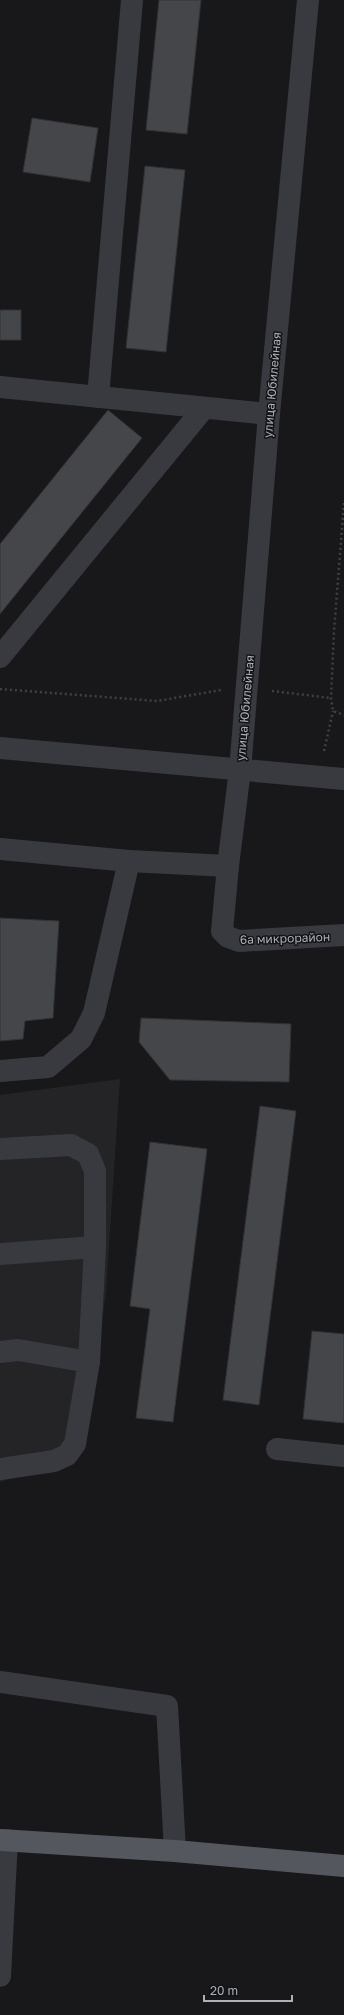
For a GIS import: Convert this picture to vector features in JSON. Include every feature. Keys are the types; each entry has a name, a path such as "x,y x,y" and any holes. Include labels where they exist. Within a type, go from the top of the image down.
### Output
{"main road":[{"path":"3,1840 174,1850 344,1866"}],"street":[{"path":"98,397 132,0"},
{"name":"улица Юбилейная","path":"228,866 240,770 269,414 308,0"},
{"path":"0,388 269,414"},
{"path":"0,657 204,408"},
{"path":"0,748 344,779"},
{"path":"0,849 129,861 228,866"},
{"path":"0,1071 48,1067 81,1039 94,1013 129,861"},
{"name":"6а микрорайон","path":"228,866 222,931 228,937 239,941 344,935"},
{"path":"0,1149 71,1145 88,1154 95,1172 95,1247 89,1362 75,1444 67,1455 54,1460 0,1469"},
{"path":"0,1254 95,1247"},
{"path":"0,1352 18,1350 89,1362"},
{"path":"277,1449 344,1456"},
{"path":"0,1682 167,1706 174,1850"},
{"path":"0,1976 3,1840"}],"path":[{"path":"318,777 333,711 331,698 334,631 344,503"},
{"path":"0,689 157,701 216,690 247,688 331,698"},
{"path":"333,711 344,715"}],"shaded area":[{"path":"120,1079 106,1292 85,1440 77,1458 0,1482 0,1095"}],"building":[{"path":"159,0 201,0 187,134 146,130"},
{"path":"32,118 98,128 90,182 23,172"},
{"path":"145,166 185,170 166,352 126,348"},
{"path":"0,310 21,310 21,340 0,340"},
{"path":"108,410 142,438 0,614 0,544"},
{"path":"0,918 59,921 53,1018 25,1021 23,1039 0,1041"},
{"path":"141,1018 291,1024 289,1082 170,1080 139,1042"},
{"path":"260,1106 296,1111 259,1405 223,1400"},
{"path":"150,1142 207,1149 173,1422 136,1418 150,1309 130,1306"},
{"path":"312,1331 344,1334 344,1423 303,1419"}]}
